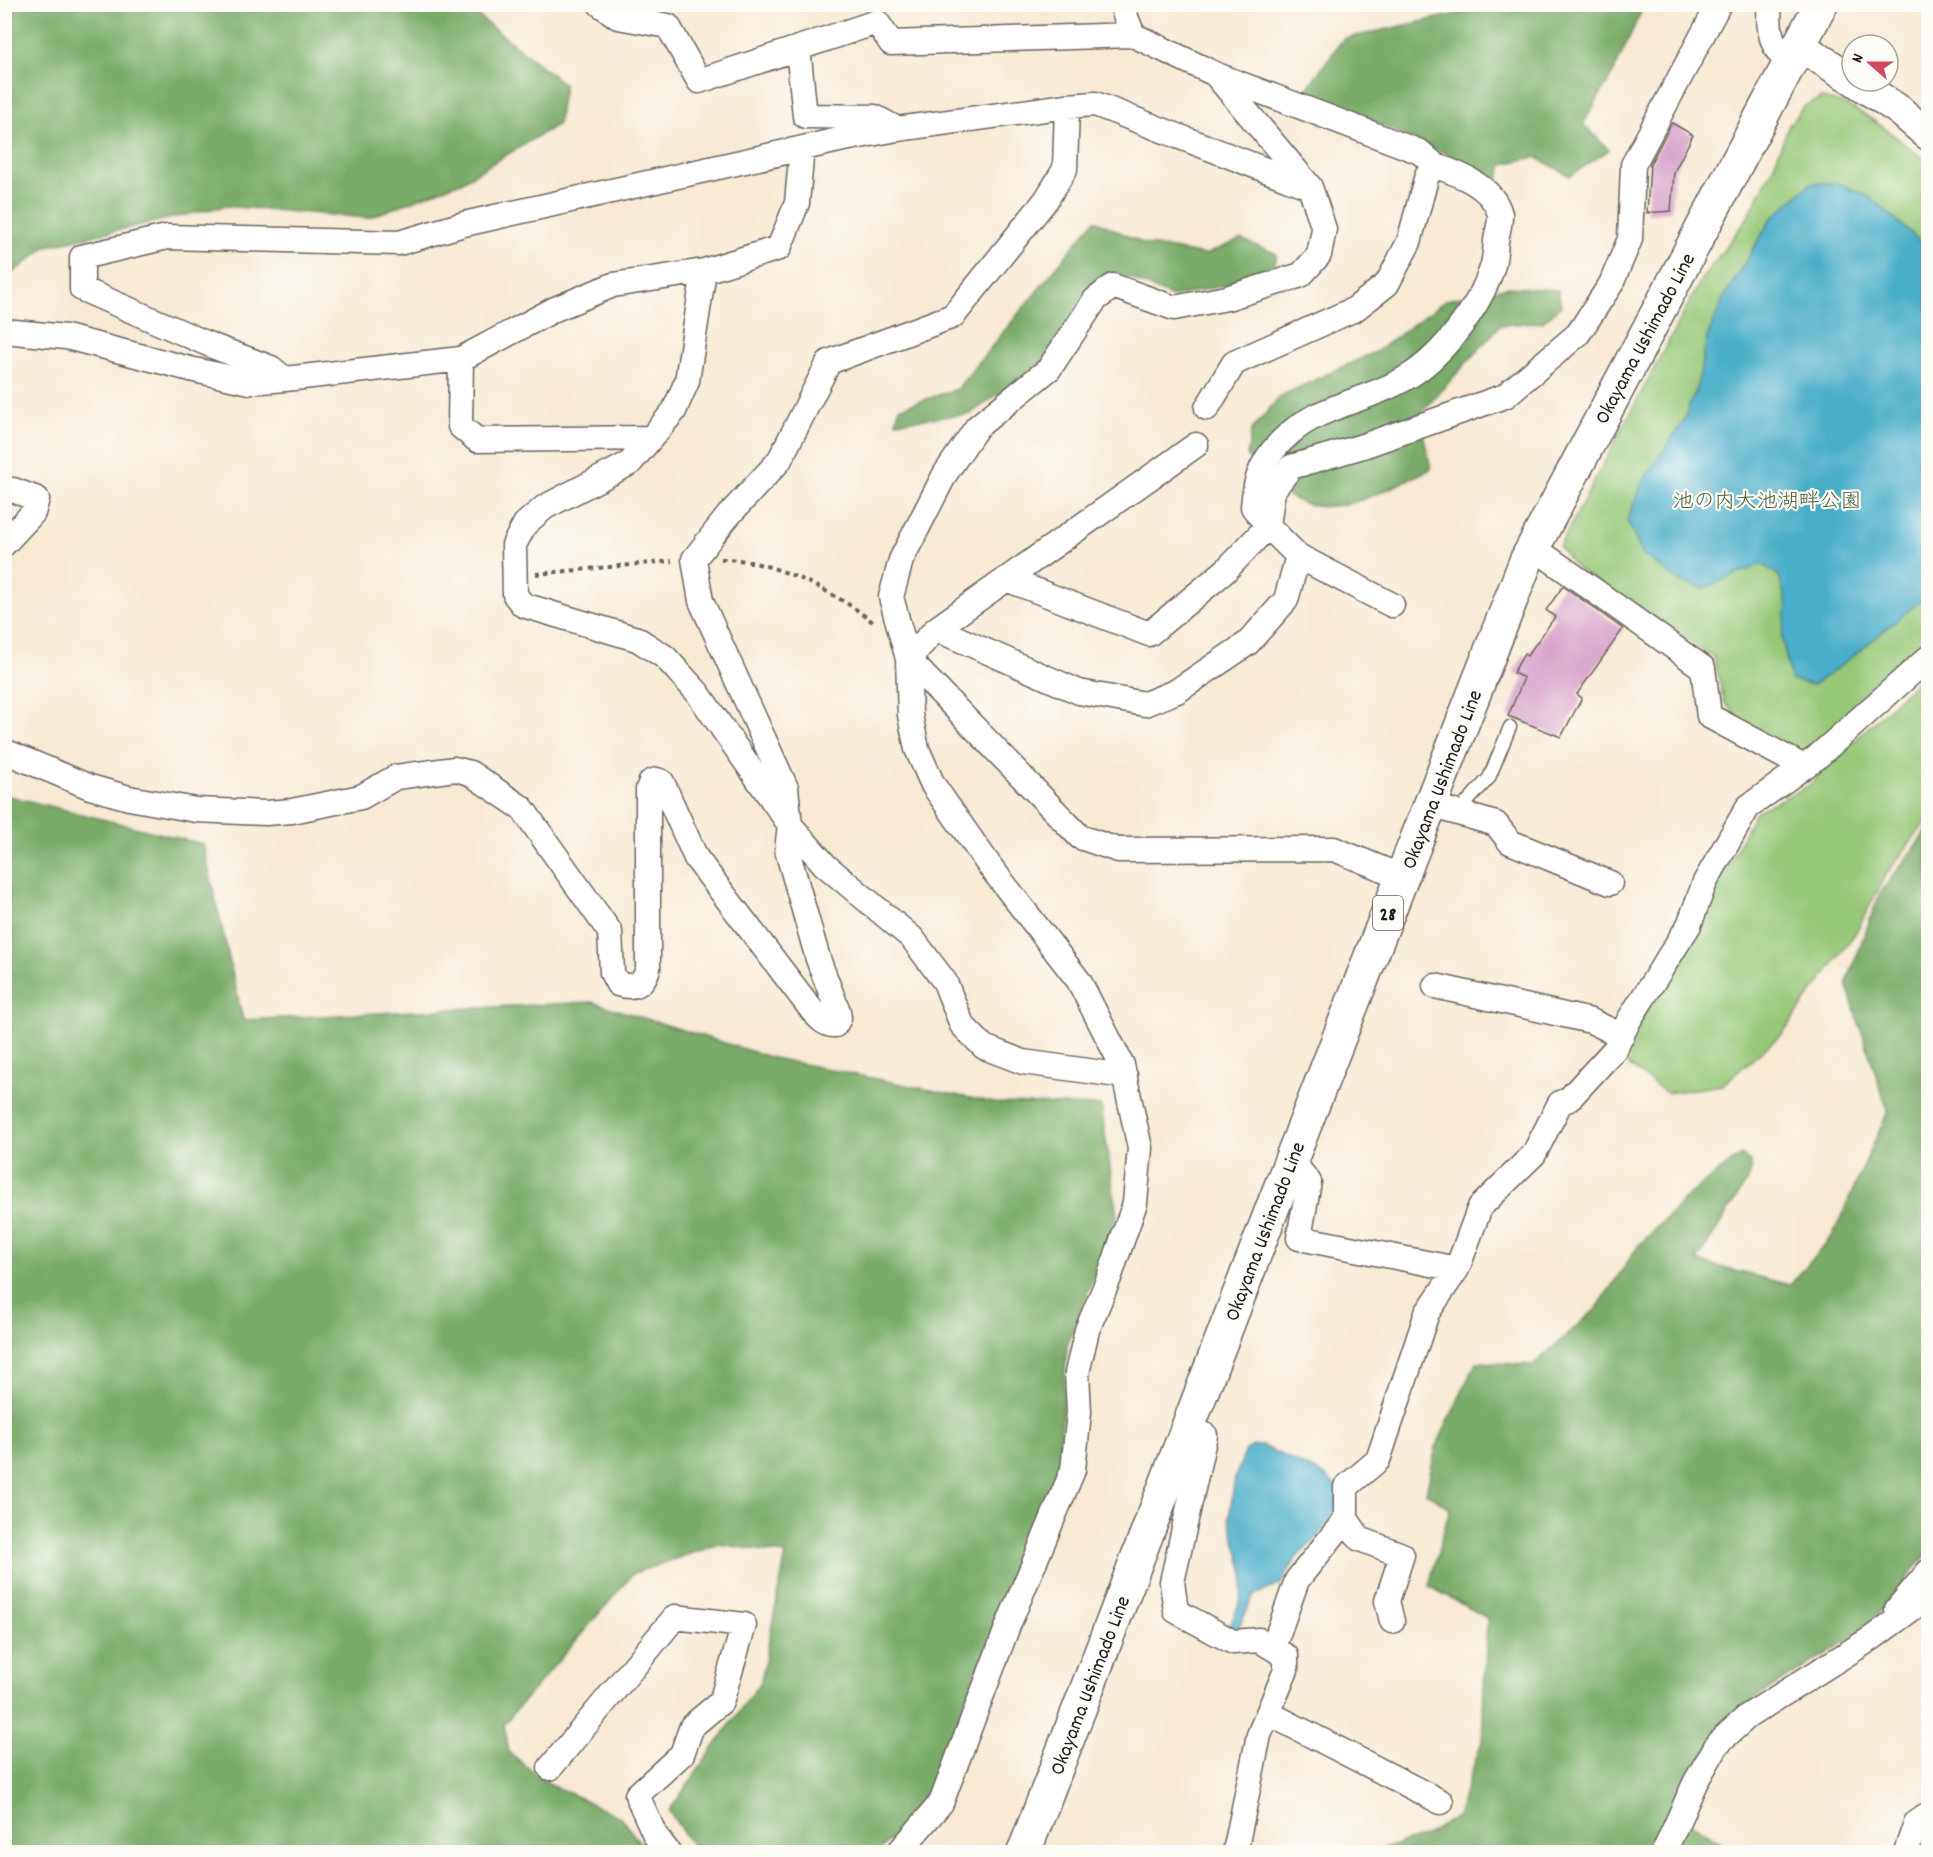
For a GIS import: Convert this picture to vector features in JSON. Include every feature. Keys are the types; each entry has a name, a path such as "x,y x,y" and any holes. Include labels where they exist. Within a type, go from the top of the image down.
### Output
{"main road":[{"name":"Okayama Ushimado Line","path":"1024,1852 1402,877 1444,809 1533,547 1821,4"}],"street":[{"path":"600,4 618,17 668,26 699,81 877,22 891,43 1133,35 1215,74 1420,152 1436,166 1458,173 1487,192 1500,214 1492,268 1475,303 1441,350 1406,378 1330,410 1292,431 1268,456 1254,484 1253,507 1268,526 1298,556 1392,605"},
{"path":"1124,4 1124,12 1133,35"},
{"path":"1006,579 1149,634 1225,571 1268,526 1273,490 1291,466 1363,446 1505,396 1578,334 1611,284 1630,239 1633,165 1719,4"},
{"path":"1770,4 1773,42 1780,56 1795,55 1840,74"},
{"path":"798,48 805,116 875,117 897,129"},
{"path":"899,1852 941,1803 1009,1623 1073,1470 1079,1412 1077,1373 1084,1340 1135,1203 1140,1148 1125,1076 1112,1044 1079,981 989,865 933,785 916,749 910,715 908,659 891,597 901,560 945,474 977,427 1049,369 1095,300 1113,286 1174,308 1227,298 1301,274 1319,255 1324,229 1310,187 1215,74"},
{"path":"1874,93 1899,110 1929,135"},
{"path":"285,379 272,368 215,347 82,290 82,256 166,237 399,243 464,224 802,148 897,129 1095,104 1310,187"},
{"path":"4,751 90,787 129,798 196,810 254,813 292,812 362,797 396,777 455,769 470,773 522,808 610,932 612,973 618,984 629,987 638,985 645,979 648,969 648,789 651,782 657,780 662,782 696,858 811,1008 822,1021 830,1026 835,1025 839,1018 838,1011 818,958 788,850 790,825 786,788 701,601 694,559 728,516 779,460 829,362 953,316 1046,200 1065,169 1067,106"},
{"path":"4,331 66,337 250,382 461,359 555,309 613,285 704,271 779,248 797,203 802,148"},
{"path":"1207,408 1234,363 1355,309 1387,284 1409,242 1427,175 1436,166"},
{"path":"704,271 687,381 674,411 630,463 545,507 525,524 514,545 515,595 523,605 637,639 665,657 697,692 790,825 825,866 912,938 945,982 962,1025 984,1047 1023,1062 1125,1076"},
{"path":"461,359 460,426 477,440 651,438"},
{"path":"908,659 936,629 1196,445"},
{"path":"4,491 13,490 37,499 33,513 4,544"},
{"path":"1533,547 1703,668 1709,716 1802,766"},
{"path":"936,629 1079,692 1145,704 1177,691 1248,643 1286,600 1298,556"},
{"path":"1392,1621 1387,1601 1402,1555 1360,1539 1346,1519 1346,1487 1378,1460 1427,1313 1457,1269 1480,1207 1534,1154 1560,1103 1569,1099 1615,1049 1689,925 1706,882 1748,807 1816,758 1929,658"},
{"path":"908,659 1080,837 1118,850 1334,849 1402,877"},
{"path":"1444,809 1496,824 1510,842 1610,883"},
{"path":"1435,986 1591,1022 1622,1036"},
{"path":"1291,1160 1309,1182 1299,1238 1457,1269"},
{"path":"1188,1427 1205,1436 1172,1582 1176,1611 1233,1642 1259,1640 1286,1656 1286,1670 1259,1735 1235,1852"},
{"path":"1273,1648 1297,1580 1346,1519"},
{"path":"1872,1638 1929,1572"},
{"path":"1664,1852 1695,1783 1718,1743 1748,1716 1872,1638 1929,1597"},
{"path":"550,1768 675,1617 744,1625 722,1702 692,1726 682,1754 638,1795 655,1835 668,1852"},
{"path":"1268,1713 1441,1802"},
{"path":"1906,1852 1916,1823 1929,1815"}],"lane":[{"path":"1444,809 1489,778 1510,727"}],"path":[{"path":"515,577 694,559 734,559 790,574 827,591 881,629"}],"green space":[{"path":"5,4 469,5 468,8 564,84 558,124 461,182 368,218 225,206 47,246 5,279"},
{"path":"1497,5 1644,5 1614,71 1583,124 1609,150 1570,176 1536,157 1503,164 1496,186 1456,158 1376,123 1300,98 1343,39"},
{"name":"池の内大池湖畔公園","path":"1821,98 1836,101 1864,114 1928,162 1928,648 1806,754 1785,752 1751,731 1724,702 1714,657 1576,568 1559,547 1703,277 1746,220 1772,170 1789,125 1803,107"},
{"path":"1095,220 1144,244 1205,255 1241,239 1277,254 1273,274 1173,297 1118,273 1090,291 1041,364 970,414 896,422 899,408 957,389"},
{"path":"1509,287 1558,290 1561,306 1543,322 1501,325 1419,415 1431,469 1365,499 1330,506 1313,505 1296,500 1283,492 1247,457 1251,431 1280,396 1377,351 1446,300"},
{"path":"1928,670 1928,819 1885,876 1856,932 1782,1034 1722,1085 1667,1093 1617,1057 1692,937 1755,812 1808,786"},
{"path":"5,795 203,844 243,1020 592,1002 773,1058 995,1103 1101,1106 1117,1216 1067,1346 1059,1464 933,1783 903,1826 878,1852 696,1852 669,1811 761,1681 786,1554 719,1544 634,1573 504,1724 509,1752 544,1781 620,1817 647,1852 5,1852"},
{"path":"1928,829 1928,1553 1866,1629 1751,1701 1671,1810 1735,1852 1372,1852 1425,1836 1457,1816 1482,1741 1487,1618 1429,1586 1450,1508 1426,1493 1436,1447 1476,1362 1533,1365 1597,1308 1638,1246 1692,1192 1741,1155 1751,1162 1750,1176 1697,1261 1790,1285 1833,1235 1888,1111 1846,984 1880,893"}],"water":[{"name":"池の内大池湖畔公園","path":"1811,183 1838,183 1870,197 1928,248 1928,595 1857,653 1813,685 1791,680 1782,639 1787,606 1779,576 1762,564 1704,588 1682,583 1642,554 1627,520 1643,481 1683,422 1698,383 1707,337 1723,299 1771,219"},
{"path":"1253,1446 1263,1446 1326,1476 1339,1489 1340,1504 1316,1539 1297,1557 1280,1585 1254,1595 1237,1631 1229,1628 1241,1599 1244,1573 1229,1518 1235,1477 1246,1450"}],"building":[{"path":"1672,123 1693,135 1674,172 1671,211 1647,213 1650,164"},
{"path":"1563,586 1623,629 1577,694 1582,698 1561,737 1508,716 1524,678 1513,673 1524,654 1527,656 1555,617 1546,610"}]}
